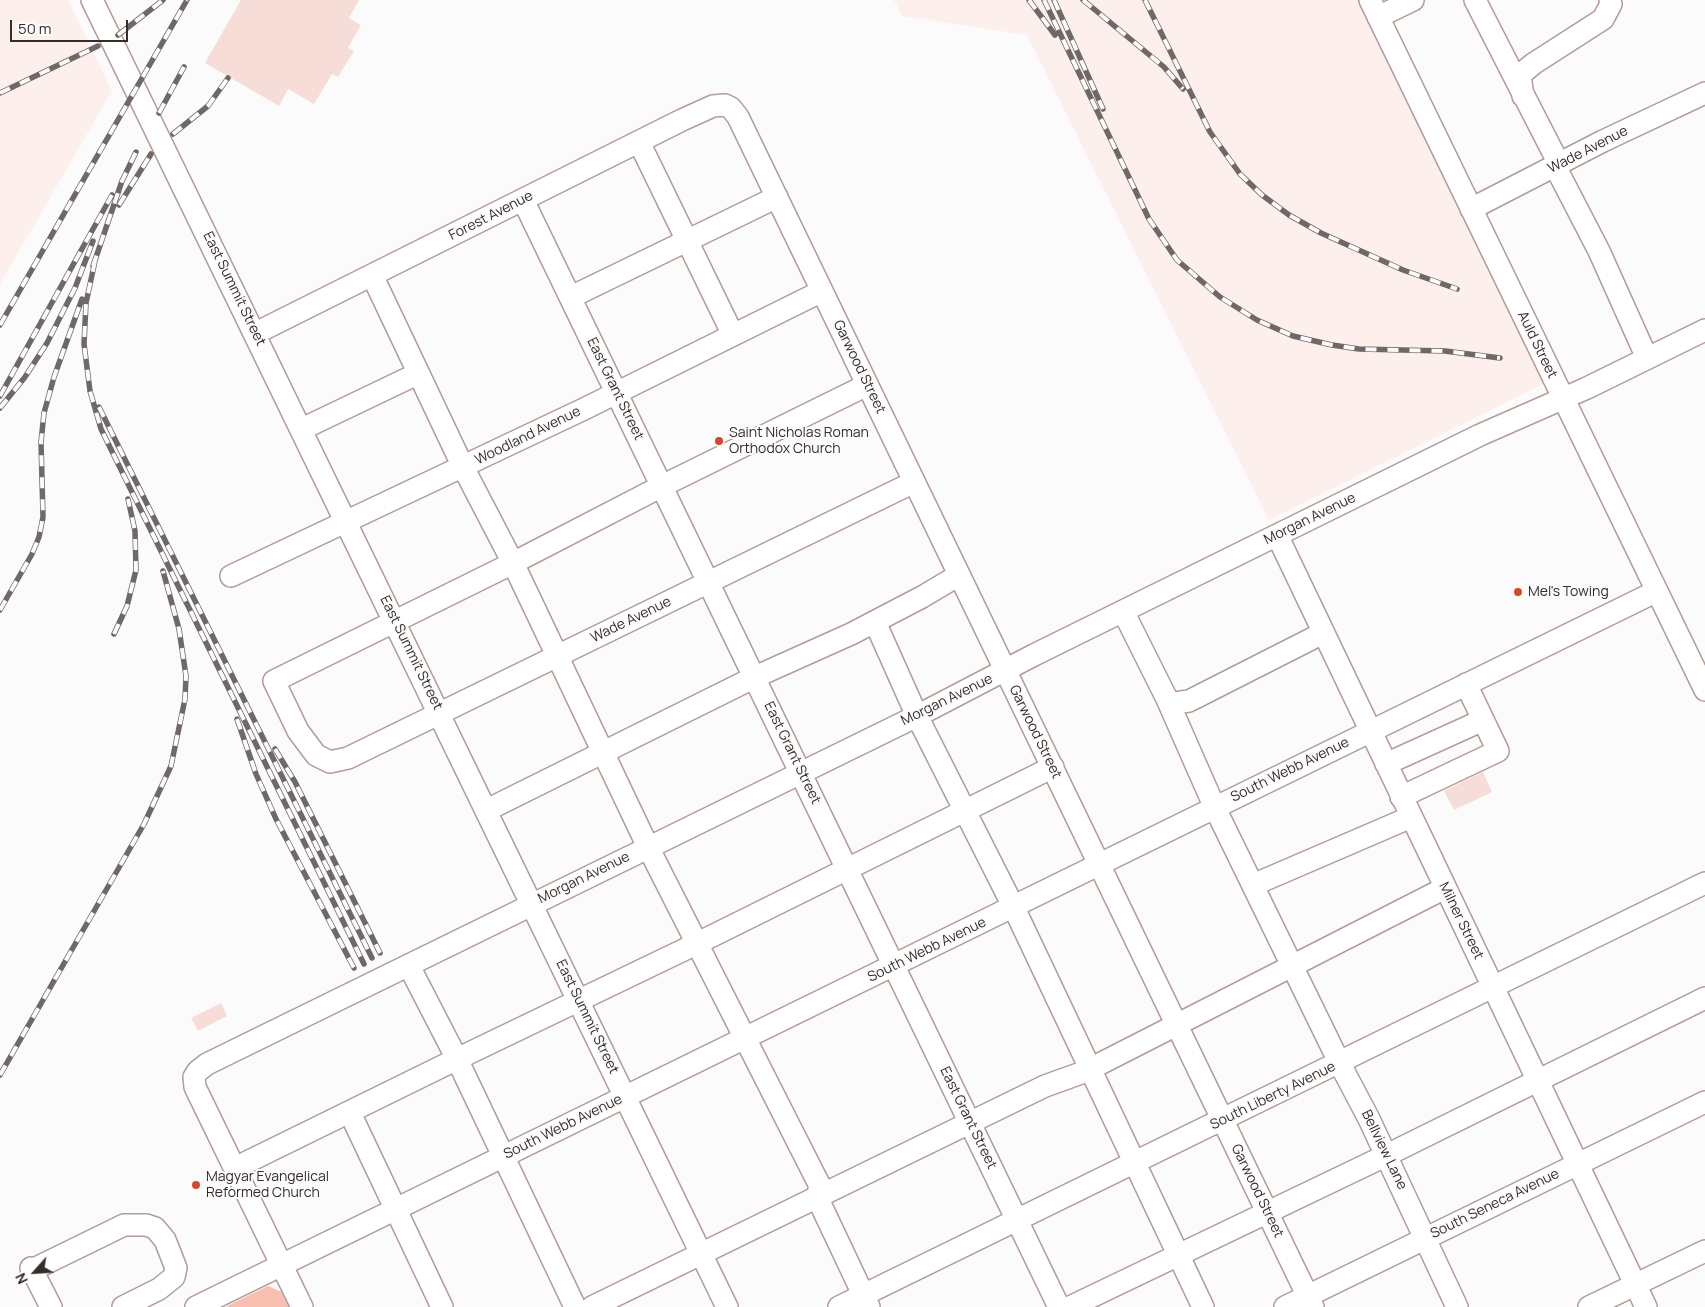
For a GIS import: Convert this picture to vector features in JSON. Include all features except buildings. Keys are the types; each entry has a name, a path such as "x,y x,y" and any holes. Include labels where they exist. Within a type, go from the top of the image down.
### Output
{"street":[{"name":"East Summit Street","path":"92,0 348,522 727,1307"},
{"path":"1374,8 1413,0"},
{"path":"1475,0 1599,251 1647,358"},
{"path":"1523,96 1520,76 1533,64 1602,19 1611,4 1610,0"},
{"name":"Auld Street","path":"1374,8 1705,690"},
{"name":"Wade Avenue","path":"1471,209 1705,93"},
{"name":"Forest Avenue","path":"256,333 713,106 727,106"},
{"name":"Garwood Street","path":"727,106 738,117 1310,1301"},
{"path":"639,142 733,335"},
{"path":"570,297 777,197"},
{"name":"East Grant Street","path":"523,200 1059,1307"},
{"path":"372,275 417,374 462,467 513,562 556,657 648,847 820,1186 817,1197 866,1301"},
{"name":"Woodland Avenue","path":"231,576 617,393 822,291"},
{"name":"Morgan Avenue","path":"235,1168 196,1087 194,1077 207,1064 917,716 1123,611 1480,435 1563,398 1705,330"},
{"path":"302,429 417,374"},
{"path":"395,621 867,385"},
{"name":"Wade Avenue","path":"395,621 274,681 298,731 316,756 330,762 348,758 914,482"},
{"name":"Milner Street","path":"1277,535 1646,1307"},
{"path":"487,810 755,677 875,622 922,598 959,575"},
{"name":"South Webb Avenue","path":"196,1307 504,1155 1014,908 1657,591"},
{"name":"Bellview Lane","path":"1123,611 1167,699 1215,808 1340,1064 1387,1155 1457,1307"},
{"path":"875,622 917,716 1014,908 1203,1307"},
{"path":"1167,699 1174,703 1189,701 1323,634"},
{"path":"1402,797 1498,751 1466,684"},
{"path":"1386,764 1483,720"},
{"path":"302,1307 235,1168 416,1078 696,944 847,867 1052,767"},
{"path":"1253,885 1411,817"},
{"name":"South Liberty Avenue","path":"839,1307 866,1301 1017,1220 1340,1064 1705,883"},
{"path":"592,1307 1046,1086 1090,1069 1176,1023 1445,888"},
{"path":"409,966 504,1155 575,1307"},
{"path":"1070,1307 1387,1155 1705,998"},
{"name":"South Seneca Avenue","path":"1285,1307 1310,1301 1425,1238 1705,1102"},
{"path":"350,1112 442,1307"},
{"path":"51,1307 32,1269 124,1225 137,1223 155,1228 165,1240 172,1255 176,1268 174,1277 159,1289 123,1307"},
{"path":"1589,1307 1705,1251"}],"shaded area":[{"path":"0,0 68,0 112,91 0,284"},
{"path":"894,0 1359,0 1549,381 1269,520 1027,35 902,16"},
{"path":"268,1286 282,1292 289,1307 225,1307"}],"railway":[{"path":"118,35 163,0"},
{"path":"0,325 187,0"},
{"path":"1029,0 1055,35"},
{"path":"1044,0 1149,219 1177,260 1220,297 1257,320 1293,336 1332,345 1359,349 1445,351 1500,358"},
{"path":"1054,0 1103,109"},
{"path":"1083,0 1164,67 1183,89"},
{"path":"1145,0 1210,132 1240,174 1262,195 1289,215 1321,233 1403,270 1457,289"},
{"path":"0,93 98,46"},
{"path":"159,113 184,67"},
{"path":"173,134 208,106 228,78"},
{"path":"93,266 122,181 136,152"},
{"path":"119,205 151,154"},
{"path":"0,396 112,195"},
{"path":"0,408 25,377 47,343 75,288 93,241"},
{"path":"95,261 86,303 84,344 90,391 101,429 364,964"},
{"path":"0,610 32,554 39,537 43,517 41,442 44,413 54,377 82,299"},
{"path":"99,407 372,958"},
{"path":"114,634 127,606 136,570 135,531 128,499"},
{"path":"0,1075 144,824 171,766 185,699 186,676 179,629 163,571"},
{"path":"237,719 256,774 276,819 354,968"},
{"path":"275,749 295,782 380,953"}],"place":[{"name":"Saint Nicholas Roman Orthodox Church","path":"719,441"},
{"name":"Mel's Towing","path":"1518,592"},
{"name":"Magyar Evangelical Reformed Church","path":"196,1185"}]}
